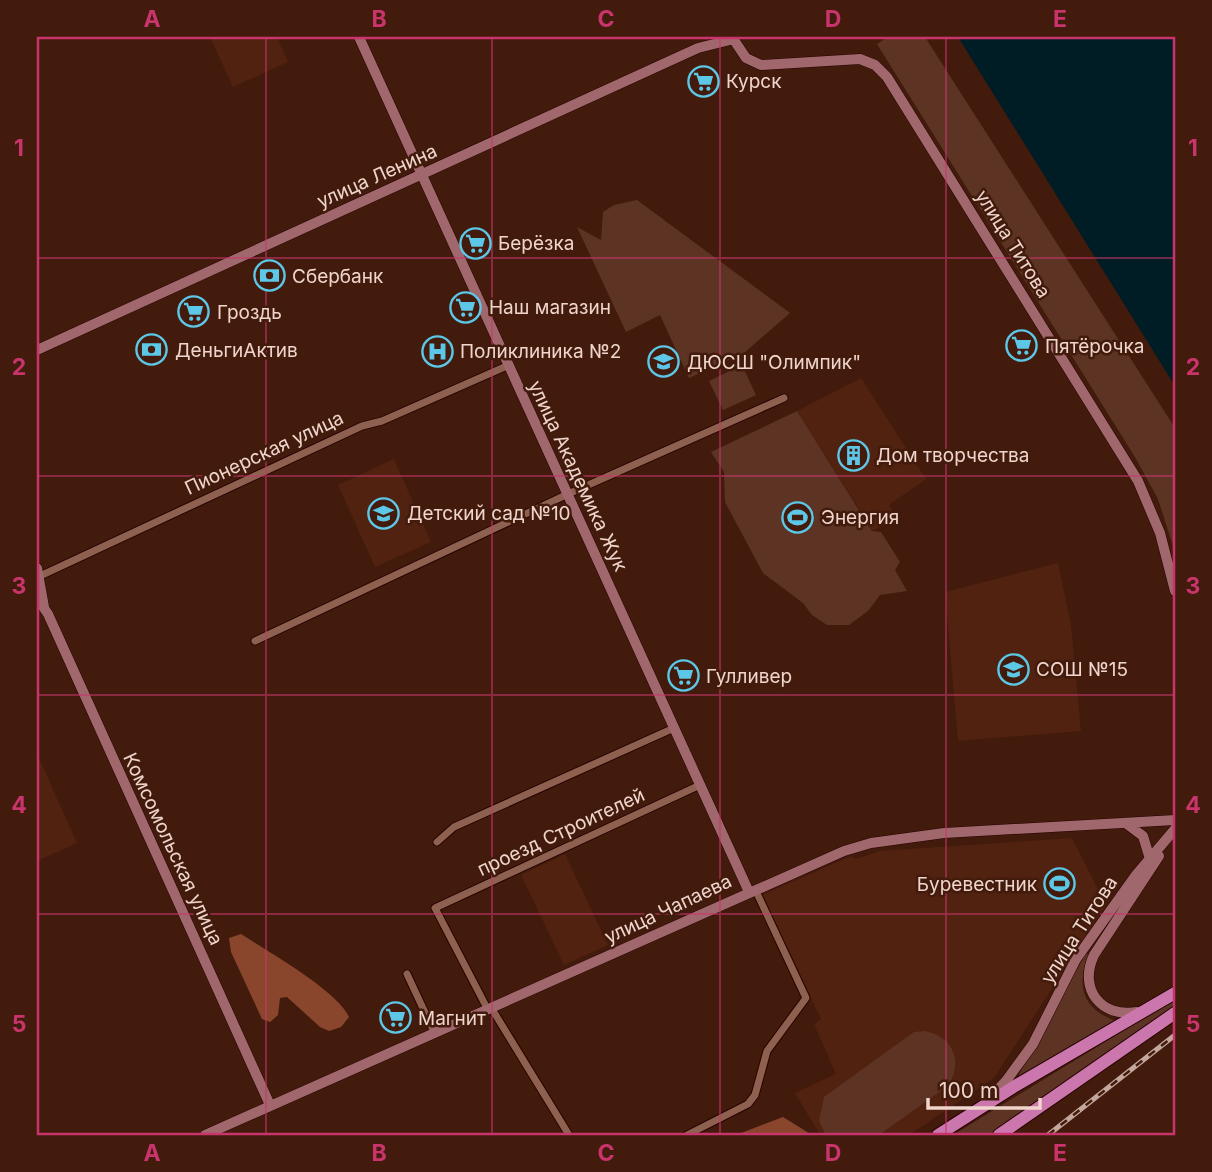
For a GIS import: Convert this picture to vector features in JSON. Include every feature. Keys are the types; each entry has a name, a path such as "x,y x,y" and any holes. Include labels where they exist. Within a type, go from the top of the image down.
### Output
{"highway":[{"path":"938,1135 1175,992"},
{"path":"999,1135 1175,1013"}],"main road":[{"name":"улица Академика Жук","path":"359,37 700,785 752,890"},
{"name":"улица Ленина","path":"37,349 698,48 733,38"},
{"name":"улица Титова","path":"733,38 746,58 761,65 860,59 875,65 887,77 1138,481 1160,533 1175,591"},
{"name":"Комсомольская улица","path":"38,574 44,607"},
{"name":"Комсомольская улица","path":"37,598 44,607 270,1105"},
{"name":"улица Чапаева","path":"205,1135 844,851 871,843 944,834 1175,820"},
{"path":"1123,822 1137,828 1143,836 1150,859"},
{"name":"улица Титова","path":"964,1118 988,1099 1018,1065 1033,1044 1071,967 1175,829"},
{"path":"1147,1009 1121,1014 1104,1008 1091,991 1088,972 1094,955 1166,843"}],"street":[{"name":"Пионерская улица","path":"38,574 362,426 382,421 509,365"},
{"path":"255,641 568,494 784,398"},
{"path":"437,842 454,827 674,728"},
{"name":"проезд Строителей","path":"490,1010 435,908 700,785"},
{"path":"687,1135 748,1104 755,1095 767,1051 806,998 752,890"},
{"path":"407,974 435,1034"},
{"path":"490,1010 569,1135"}],"shaded area":[{"path":"210,37 277,37 288,62 233,87"},
{"path":"888,37 925,37 1175,428 1175,552 1158,499 1135,457 877,44"},
{"path":"637,200 790,313 744,353 689,378 660,315 626,332 577,227 601,240 603,212 614,205"},
{"path":"742,365 756,395 723,410 709,381"},
{"path":"861,378 926,479 889,505 895,516 873,531 797,411"},
{"name":"Энергия","path":"797,411 872,531 881,532 900,562 895,570 907,591 880,595 868,611 849,625 827,625 763,573 725,502 724,472 711,452"},
{"name":"Детский сад №10","path":"394,459 431,542 375,567 338,485"},
{"name":"СОШ №15","path":"1058,563 1071,625 1081,731 958,741 945,592"},
{"path":"39,758 77,843 37,861 37,759"},
{"path":"1072,838 1106,905 994,1078 909,1135 820,1135 795,1093 836,1074 814,1024 821,1019 762,895 851,856 856,859 880,851"},
{"path":"565,854 608,945 564,965 521,875"},
{"path":"241,934 301,972 331,995 349,1017 341,1027 329,1031 320,1027 287,997 280,998 278,1015 270,1022 262,1019 231,952 229,938"},
{"path":"1086,953 1088,955 1083,977 1085,996 1096,1010 1115,1021 1017,1078"},
{"path":"1175,999 1175,1007 990,1135 953,1135"},
{"path":"925,1031 943,1038 953,1051 955,1067 949,1085 879,1135 826,1135 819,1121 824,1097 914,1032"},
{"path":"783,1117 812,1135 736,1135"}],"water":[{"path":"958,37 1175,37 1175,386"}],"railway":[{"path":"1048,1135 1175,1035"}],"place":[{"name":"Курск","path":"703,81"},
{"name":"Берёзка","path":"475,243"},
{"name":"Сбербанк","path":"269,276"},
{"name":"Наш магазин","path":"466,307"},
{"name":"Гроздь","path":"194,312"},
{"name":"Пятёрочка","path":"1022,346"},
{"name":"ДеньгиАктив","path":"152,350"},
{"name":"Поликлиника №2","path":"437,351"},
{"name":"ДЮСШ \"Олимпик\"","path":"664,362"},
{"name":"Дом творчества","path":"853,455"},
{"name":"Детский сад №10","path":"384,513"},
{"name":"Энергия","path":"798,517"},
{"name":"СОШ №15","path":"1013,669"},
{"name":"Гулливер","path":"683,676"},
{"name":"Буревестник","path":"1060,884"},
{"name":"Магнит","path":"395,1018"}]}
